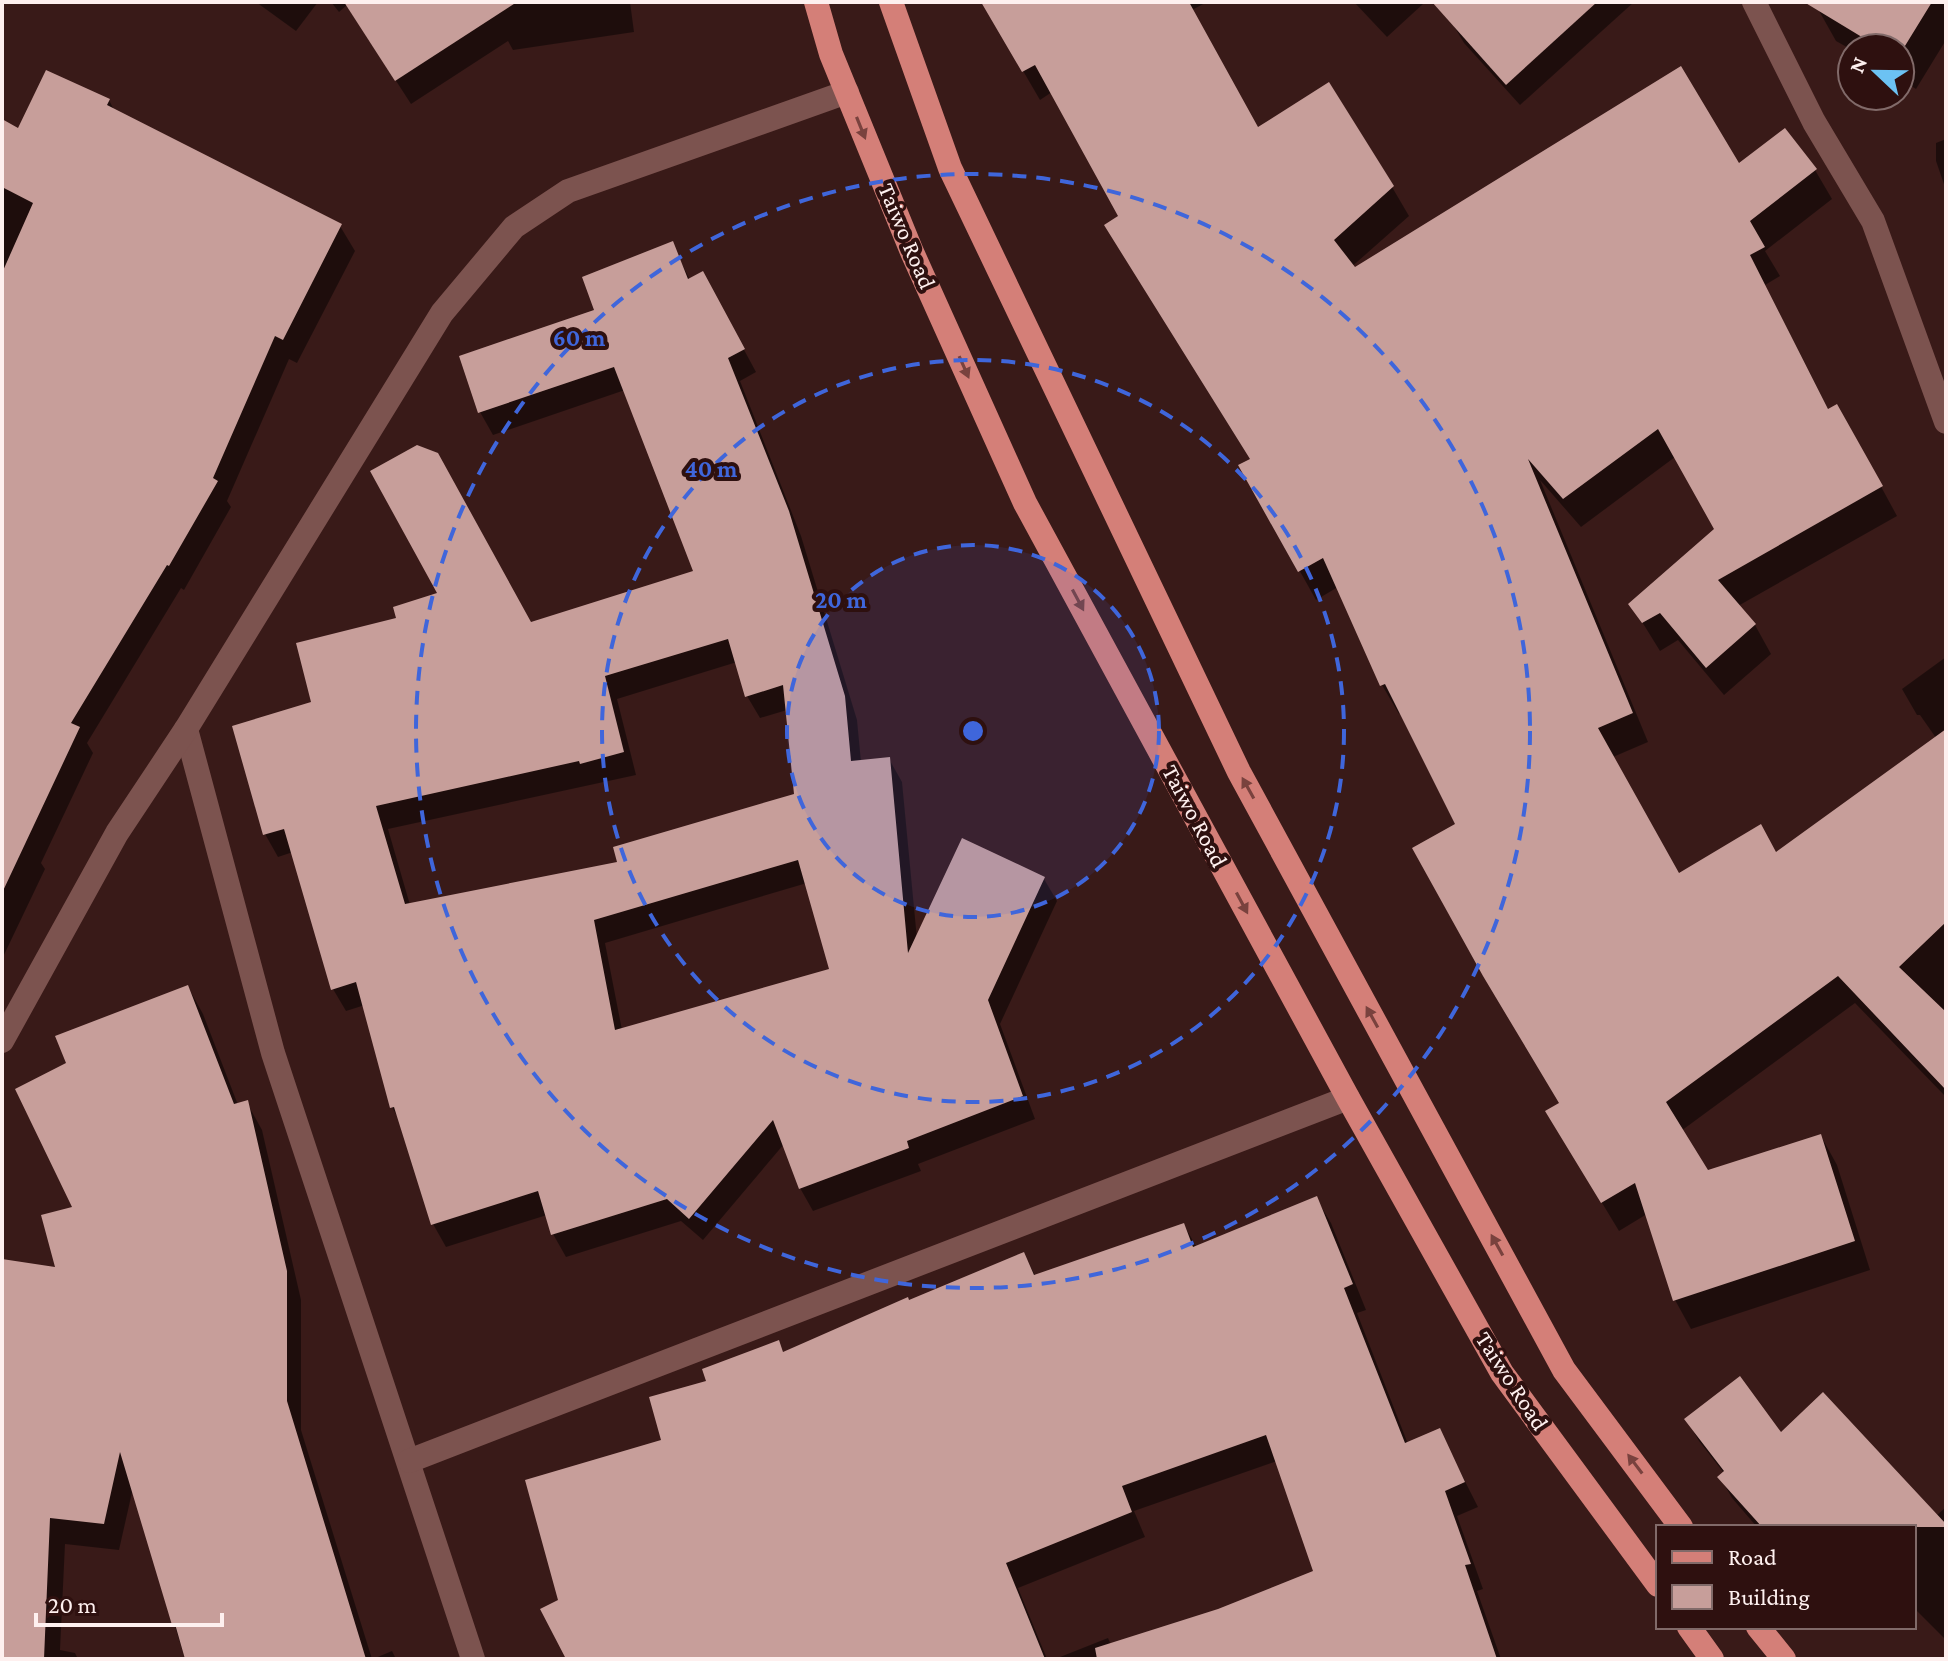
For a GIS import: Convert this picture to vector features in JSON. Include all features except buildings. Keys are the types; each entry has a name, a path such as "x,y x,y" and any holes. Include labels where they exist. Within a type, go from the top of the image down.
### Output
{"main road":[{"name":"Taiwo Road","path":"816,2 831,54 912,252 1025,503 1348,1098 1502,1373 1656,1582"},
{"name":"Taiwo Road","path":"891,2 950,168 1239,772 1564,1370 1680,1525"},
{"path":"1690,1629 1712,1659"},
{"path":"1760,1629 1784,1659"}],"street":[{"path":"1754,2 1814,122 1873,221 1946,422"},
{"path":"2,1041 117,833 186,729 442,313 514,227 568,191 847,92"},
{"path":"186,729 273,1053 473,1659"},
{"path":"409,1461 1348,1098"}]}
